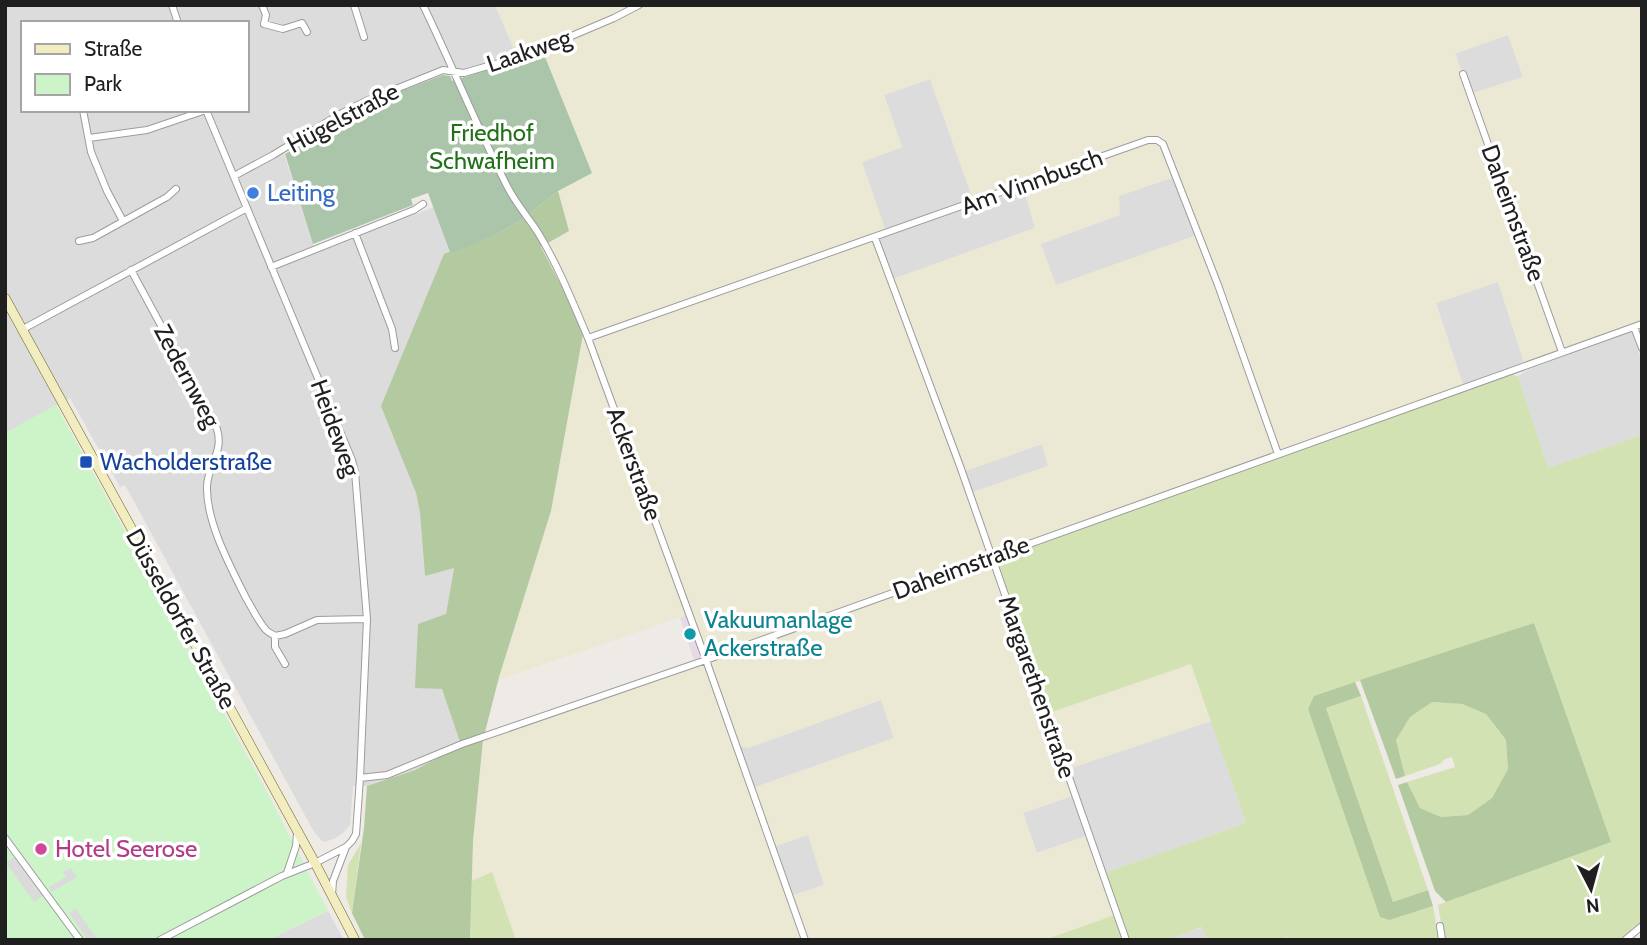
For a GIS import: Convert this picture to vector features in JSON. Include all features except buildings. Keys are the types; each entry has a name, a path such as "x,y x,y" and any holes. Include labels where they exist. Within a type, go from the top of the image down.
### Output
{"main road":[{"name":"Düsseldorfer Straße","path":"5,298 355,940"}],"street":[{"path":"262,5 266,15 264,24 283,29 302,23 307,32"},
{"path":"354,5 364,37"},
{"name":"Ackerstraße","path":"423,5 473,117 509,189 548,252 587,338 706,660 804,940"},
{"name":"Laakweg","path":"455,72 464,73 529,54 639,5"},
{"name":"Hügelstraße","path":"233,176 366,101 443,70 455,72"},
{"name":"Daheimstraße","path":"1463,74 1562,352"},
{"path":"83,112 91,152 123,221"},
{"path":"89,138 147,130 200,112"},
{"name":"Heideweg","path":"207,112 355,472 367,619 360,778 356,834 346,847 333,881 332,897"},
{"name":"Am Vinnbusch","path":"587,338 1148,140 1157,140 1163,144 1218,285 1278,454"},
{"path":"79,241 93,238 167,197 176,189"},
{"path":"271,267 423,204"},
{"path":"23,329 247,208"},
{"path":"355,233 391,329 395,348"},
{"name":"Margarethenstraße","path":"875,238 960,466 1126,940"},
{"name":"Zedernweg","path":"131,270 217,429 219,446 207,487 219,543 254,613 266,630 275,636 275,647 285,664"},
{"path":"1638,326 1642,348"},
{"name":"Daheimstraße","path":"360,778 387,775 462,744 706,660 1638,326"},
{"path":"275,636 285,635 317,620 367,619"},
{"path":"287,874 296,846 297,831"},
{"path":"5,838 80,940"},
{"path":"160,940 287,874 346,847"},
{"path":"1440,926 1442,940"},
{"path":"1625,940 1642,926"}],"shaded area":[{"path":"5,5 495,5 517,56 463,70 446,67 365,99 281,145 316,253 434,207 450,252 444,255 402,455 416,493 420,513 425,576 454,567 446,614 415,687 442,689 462,748 415,770 367,786 353,786 350,825 334,839 323,842 314,832 125,485 120,487 70,398 5,433"},
{"path":"495,5 632,5 517,56"},
{"path":"644,5 1642,5 1642,322 1573,346 1568,347 1562,343 1474,93 1523,77 1508,35 1455,54 1468,97 1557,341 1557,350 1524,362 1498,282 1436,303 1463,385 1286,448 1281,448 1276,442 1220,285 1161,134 973,200 930,79 884,95 902,147 862,162 886,231 594,332 589,330 585,323 548,244 569,231 558,191 591,173 543,52"},
{"path":"1508,35 1523,77 1470,94 1455,53"},
{"path":"930,79 975,204 1023,187 1035,228 893,279 879,242 881,237 862,162 902,147 884,95"},
{"path":"1148,142 1162,146 1174,177 1119,196 1120,215 1041,244 1056,285 1197,235 1272,444 1272,452 999,551 992,551 970,493 1048,466 1042,444 962,472 893,279 1035,228 1023,187"},
{"path":"1174,177 1197,235 1056,286 1040,244 1119,215 1119,196"},
{"path":"868,242 876,245 986,556 707,654 594,339"},
{"path":"1498,282 1524,362 1463,385 1436,303"},
{"path":"1631,331 1642,360 1642,435 1548,468 1518,376 1529,369"},
{"path":"583,334 687,615 498,680 551,511"},
{"path":"1042,444 1048,466 970,493 962,472"},
{"path":"987,562 992,567 1072,796 1023,813 1037,853 1086,836 1115,915 1044,940 807,940 791,896 824,885 808,835 774,847 753,788 894,738 881,700 748,748 738,746 709,665 711,660"},
{"path":"687,615 701,658 694,660 680,618"},
{"path":"1191,664 1211,721 1068,769 1049,713"},
{"path":"700,665 706,668 802,940 516,940 492,872 472,881 473,841 483,740"},
{"path":"881,700 894,738 753,788 738,746 748,748"},
{"path":"1211,721 1246,823 1104,873 1068,769"},
{"path":"1072,796 1086,836 1037,853 1023,813"},
{"path":"808,834 824,885 791,896 774,847"},
{"path":"15,856 44,895 34,902 6,863"},
{"path":"71,868 77,877 52,892 49,887 66,877 63,872"},
{"path":"75,908 98,940 88,940 69,913"},
{"path":"328,911 344,940 268,940"},
{"path":"1203,927 1207,940 1167,940"}],"green space":[{"name":"Friedhof Schwafheim","path":"543,52 592,173 558,191 523,219 492,237 450,253 444,254 450,252 428,193 411,199 413,205 313,244 285,154 375,101 443,75 450,76 452,81"},
{"path":"558,191 569,231 541,247 583,334 551,511 499,677 483,740 473,841 470,940 365,940 352,913 367,786 415,770 462,748 442,689 415,688 418,624 446,614 454,568 425,576 416,493 381,406 444,254 492,237 523,219"},
{"path":"1512,375 1518,376 1548,468 1642,435 1642,922 1621,940 1444,940 1438,905 1610,842 1534,623 1314,696 1308,709 1391,920 1433,906 1439,940 1289,940 1288,937 1281,940 1207,940 1202,927 1167,940 1128,940 1104,873 1246,823 1191,664 1049,713 996,562 1001,555"},
{"path":"56,405 268,794 328,911 268,940 5,940 5,433"},
{"path":"1534,623 1611,842 1446,902 1435,891 1398,785 1407,782 1420,808 1441,817 1468,815 1492,798 1508,769 1506,740 1486,714 1462,704 1432,702 1410,717 1396,740 1405,776 1396,779 1360,680"},
{"path":"1355,682 1361,696 1326,708 1393,902 1428,890 1433,906 1390,920 1380,917 1308,709 1314,696"},
{"path":"1361,696 1428,890 1393,902 1326,708"},
{"path":"1432,702 1462,704 1486,714 1506,740 1508,769 1492,798 1468,815 1441,817 1420,808 1407,782 1455,767 1452,757 1405,776 1396,740 1410,717"},
{"path":"361,843 352,913 346,897 348,865"},
{"path":"492,872 516,940 470,940 472,881"},
{"path":"1115,915 1122,940 1044,940"}],"place":[{"name":"Leiting","path":"253,193"},
{"name":"Wacholderstraße","path":"86,462"},
{"name":"Vakuumanlage Ackerstraße","path":"690,634"},
{"name":"Hotel Seerose","path":"41,849"}]}
